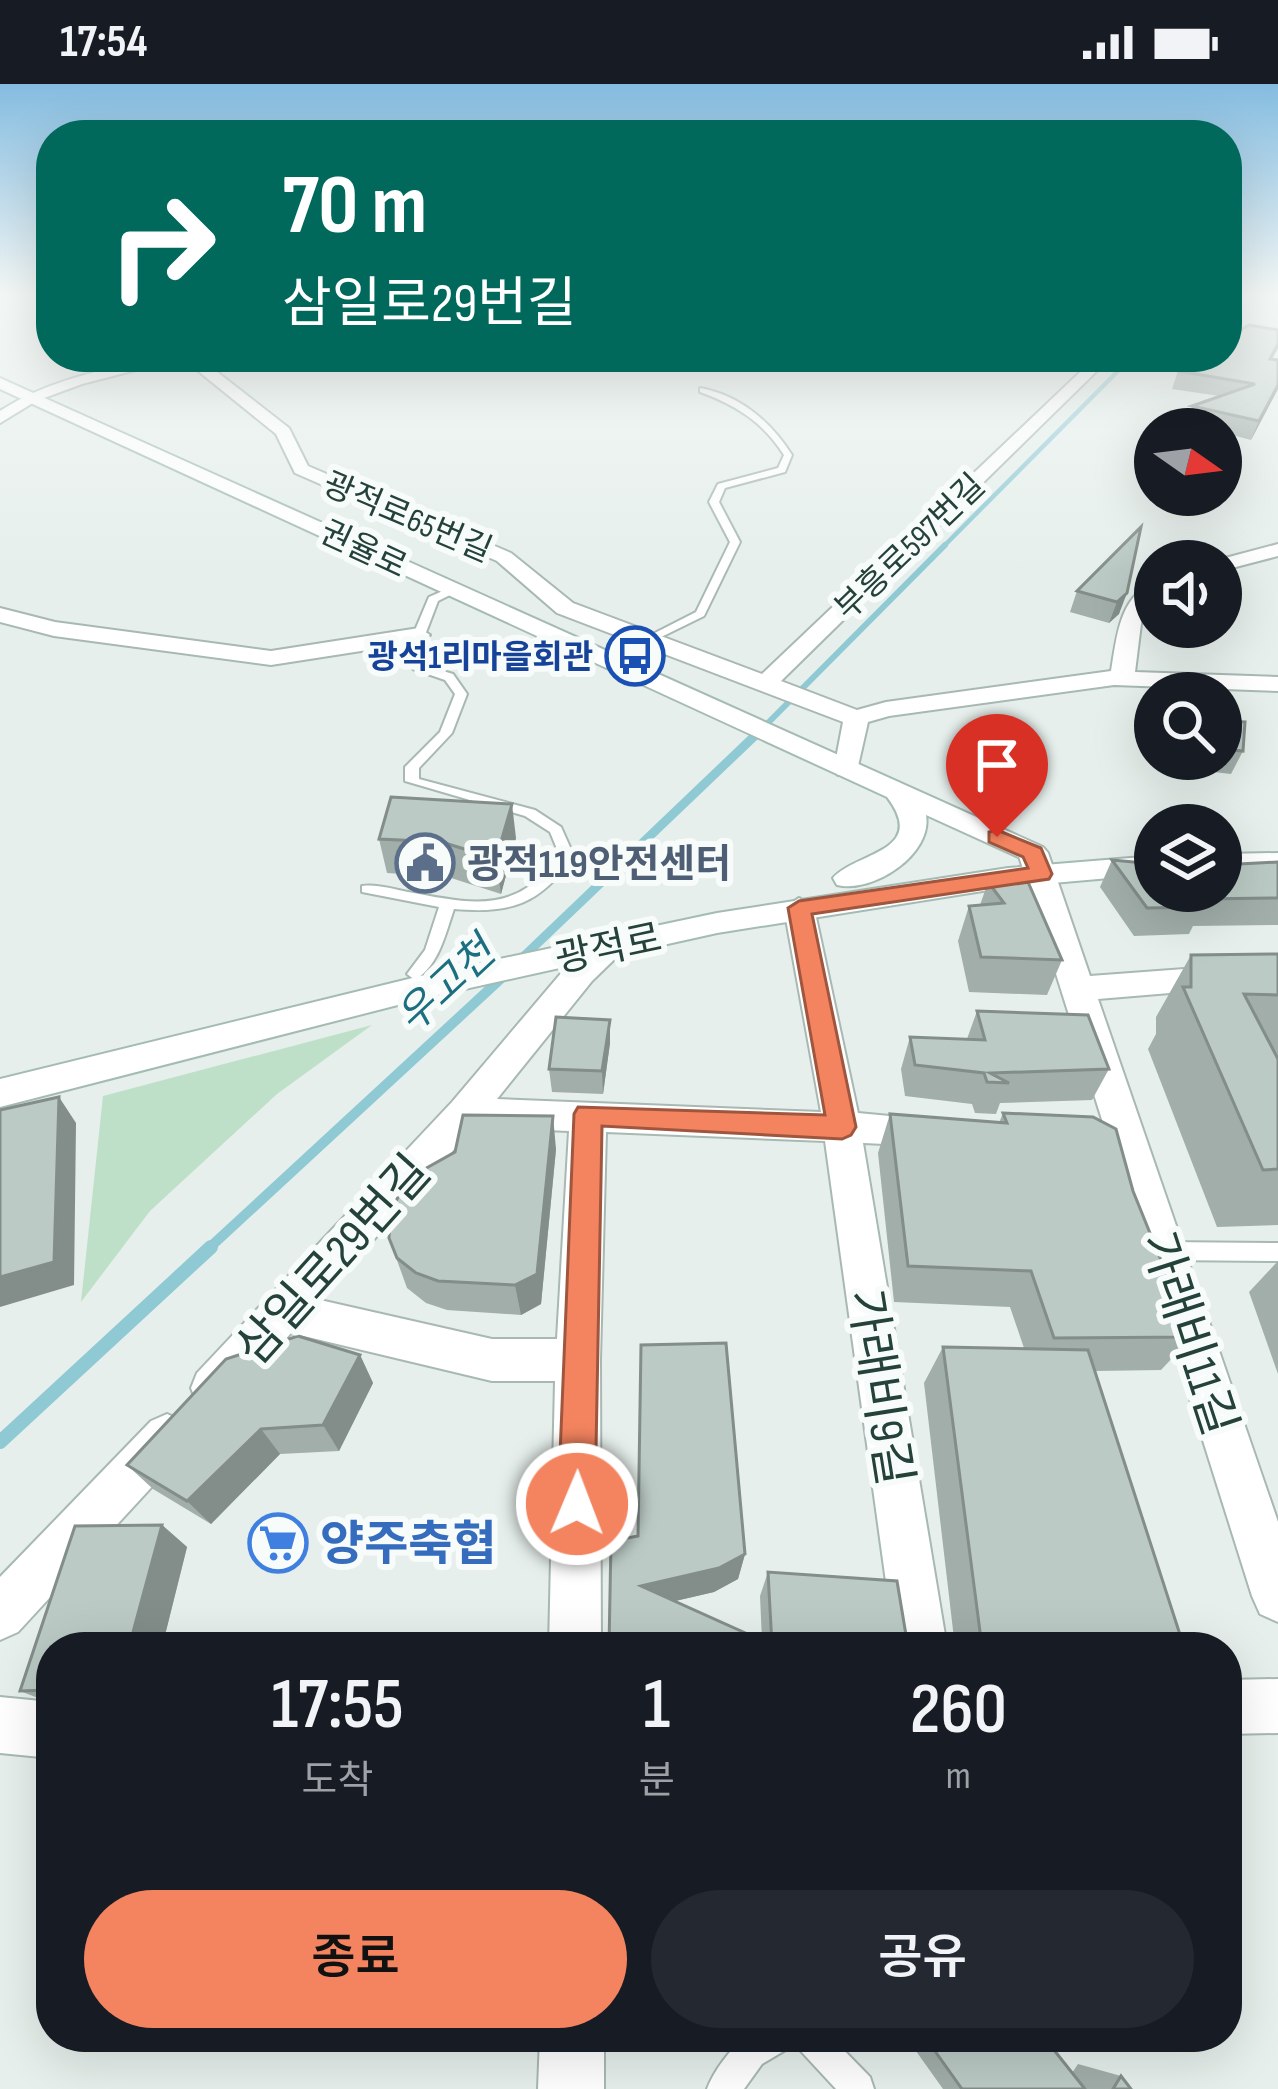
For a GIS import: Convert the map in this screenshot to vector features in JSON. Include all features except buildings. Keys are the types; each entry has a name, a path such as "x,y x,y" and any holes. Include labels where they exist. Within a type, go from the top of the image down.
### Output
{"street":[{"name":"권율로","path":"8,387 847,769"},
{"path":"0,418 62,387"},
{"name":"광적로65번길","path":"226,387 283,432 301,469 388,511 467,538 504,557 565,608 856,718"},
{"name":"부흥로597번길","path":"772,688 1074,387"},
{"path":"1242,559 1278,550"},
{"path":"1078,1137 1126,1139 1037,863 847,769 856,718 886,709 1122,677 1134,612"},
{"path":"0,616 55,629 271,658 419,635"},
{"path":"1114,678 1278,684"},
{"path":"848,878 880,869 906,842 916,824 913,807 898,793"},
{"path":"1242,840 1278,840"},
{"name":"광적로","path":"0,1093 461,970 1134,847"},
{"name":"광적로","path":"599,942 848,878 958,860 1134,865"},
{"path":"1242,862 1278,862"},
{"path":"799,908 842,1127"},
{"name":"삼일로29번길","path":"0,1615 465,1112 580,974 599,942"},
{"name":"광적로","path":"0,1068 415,974 461,970"},
{"path":"1077,989 1278,973"},
{"path":"465,1112 960,1132"},
{"path":"575,1632 578,1360 588,1114"},
{"name":"가래비9길","path":"842,1127 919,1632"},
{"name":"가래비11길","path":"1126,1139 1278,1596"},
{"path":"285,1312 492,1360 578,1360"},
{"path":"1242,1707 1278,1706"},
{"path":"0,1726 36,1729"},
{"path":"572,2052 572,2089"}],"lane":[{"path":"650,640 700,614 735,542 714,502 721,486 782,470 788,455 776,434 743,404 703,390"},
{"path":"367,889 492,908 525,900 550,881 567,856 556,830 530,813 412,781 412,767 446,733 461,694 449,677 417,667 419,635 433,599 454,589"},
{"path":"415,974 432,952 448,904"},
{"path":"1162,1251 1278,1252"},
{"path":"723,2089 753,2052"},
{"path":"823,2052 858,2089"}],"green space":[{"path":"372,1025 277,1094 150,1211 81,1302 103,1096"}],"waterway":[{"name":"우고천","path":"942,548 1103,387"},
{"name":"우고천","path":"765,726 945,545"},
{"name":"우고천","path":"521,959 765,726"},
{"name":"우고천","path":"520,960 525,956"},
{"name":"우고천","path":"207,1250 507,973"},
{"name":"우고천","path":"0,1442 211,1247"}],"place":[{"name":"광석1리마을회관","path":"635,656"},
{"name":"광적119안전센터","path":"425,863"},
{"name":"양주축협","path":"278,1543"}],"route":[{"path":"577,1504 588,1114 842,1127 799,908 1041,874 1033,853 997,837"}]}
